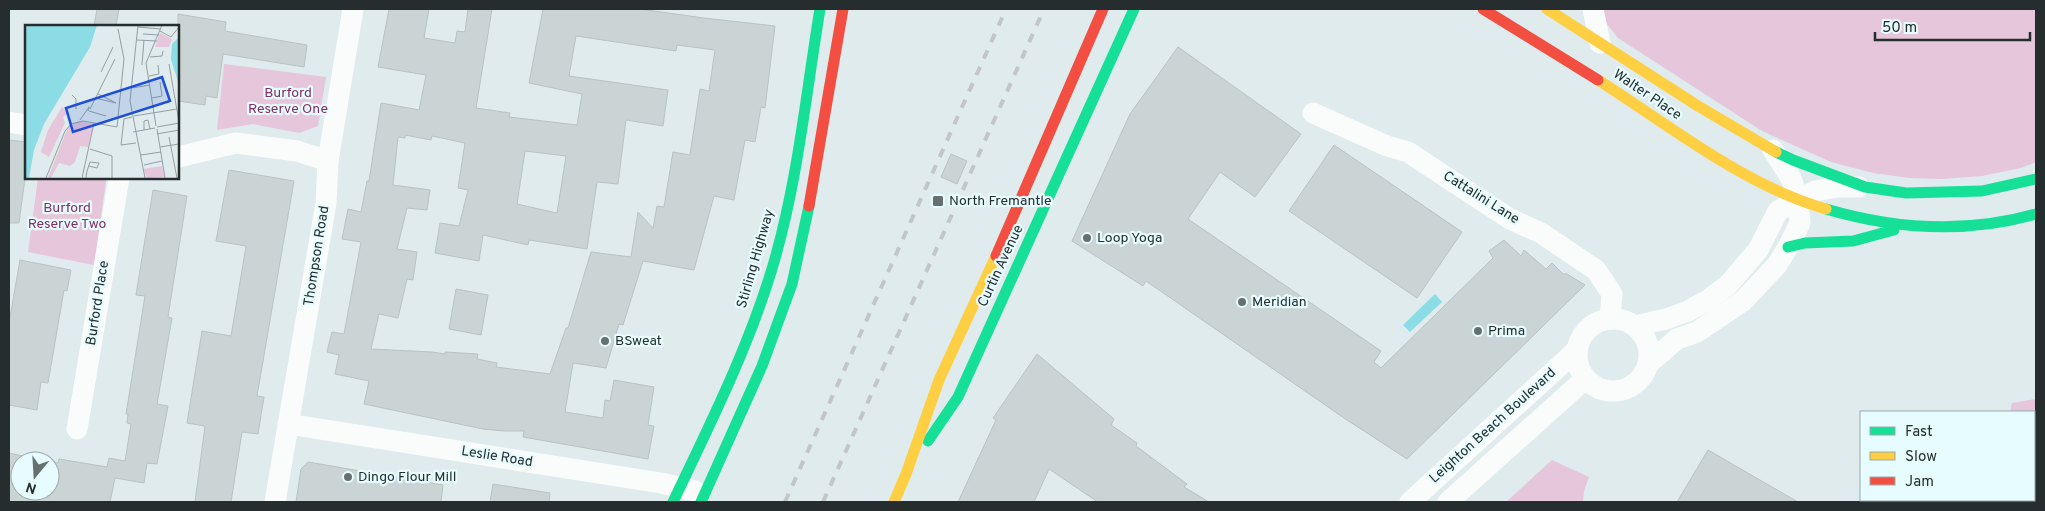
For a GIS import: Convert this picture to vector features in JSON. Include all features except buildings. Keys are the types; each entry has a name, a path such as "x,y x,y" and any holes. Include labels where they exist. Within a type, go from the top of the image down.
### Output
{"main road":[{"name":"Stirling Highway","path":"676,494 734,372 764,294 774,260 795,164 820,9"},
{"path":"702,498 762,366 792,284 808,210 843,9"},
{"name":"Curtin Avenue","path":"894,502 906,474 939,380 997,253 1103,9"},
{"name":"Curtin Avenue","path":"906,474 958,397 1134,9"},
{"name":"Walter Place","path":"1483,9 1613,89 1706,152 1798,200 1848,217 1905,227"},
{"name":"Walter Place","path":"1546,9 1698,106 1773,150 1865,187 1906,193 1947,193 1982,191 2036,179"},
{"path":"1788,247 1853,241 1905,227 1971,226 2036,214"}],"street":[{"name":"Thompson Road","path":"275,502 326,203 328,161 354,9"},
{"path":"1593,9 1600,43"},
{"name":"Cattalini Lane","path":"1313,113 1387,146 1408,152 1510,219 1541,233 1596,270 1612,294 1610,319"},
{"path":"9,122 25,125"},
{"path":"179,157 236,143 297,151 328,161"},
{"path":"1649,363 1649,348 1644,336 1635,326 1622,320 1610,319 1598,323 1588,330 1580,340 1577,350 1578,364 1585,379 1594,386 1612,392 1624,390 1640,380 1649,363 1677,339 1697,332 1743,301 1777,265 1800,223 1798,200 1791,178 1773,150"},
{"name":"Burford Place","path":"77,429 119,179"},
{"path":"1635,326 1666,319 1688,311 1721,290 1738,274 1758,250 1778,211 1815,191 1838,187 1865,187"},
{"name":"Leighton Beach Boulevard","path":"1410,502 1577,350"},
{"name":"Leighton Beach Boulevard","path":"1448,502 1585,379"},
{"name":"Leslie Road","path":"288,424 702,498"}],"green space":[{"path":"1601,9 2036,9 2036,162 2021,168 1982,176 1942,179 1909,178 1873,173 1831,162 1762,131 1618,38 1606,23"},
{"name":"Burford Reserve One","path":"224,64 326,77 318,126 299,133 253,124 217,130"},
{"name":"Burford Reserve Two","path":"38,179 105,179 94,265 28,252"},
{"path":"2036,399 2036,427 2035,411 2010,411 2012,403"},
{"path":"2036,453 2036,502 1975,502 2035,501"},
{"path":"1552,460 1589,477 1584,491 1583,502 1506,502"}],"water":[{"path":"1435,294 1442,302 1410,332 1403,325"}],"railway":[{"path":"785,502 1006,9"},
{"path":"823,502 1044,9"}],"traffic: fast":[{"path":"673,502 741,354 774,262 789,200 801,136 820,9"},
{"path":"928,441 958,397 1134,9"},
{"path":"1776,152 1865,187 1906,193 1982,191 2036,179"},
{"path":"701,502 762,366 792,284 809,206"},
{"path":"1826,209 1878,221 1930,226 1983,224 2036,214"},
{"path":"1788,247 1805,243 1853,241 1894,230"}],"traffic: slow":[{"path":"1547,9 1698,106 1776,152"},
{"path":"1598,80 1736,170 1765,185 1826,209"},
{"path":"894,502 906,474 939,380 996,256"}],"traffic: jam":[{"path":"809,206 843,9"},
{"path":"996,256 1103,9"},
{"path":"1483,9 1598,80"}],"place":[{"name":"North Fremantle","path":"938,201"},
{"name":"Loop Yoga","path":"1087,238"},
{"name":"Meridian","path":"1242,302"},
{"name":"Prima","path":"1478,331"},
{"name":"BSweat","path":"605,341"},
{"name":"Dingo Flour Mill","path":"348,477"}]}
